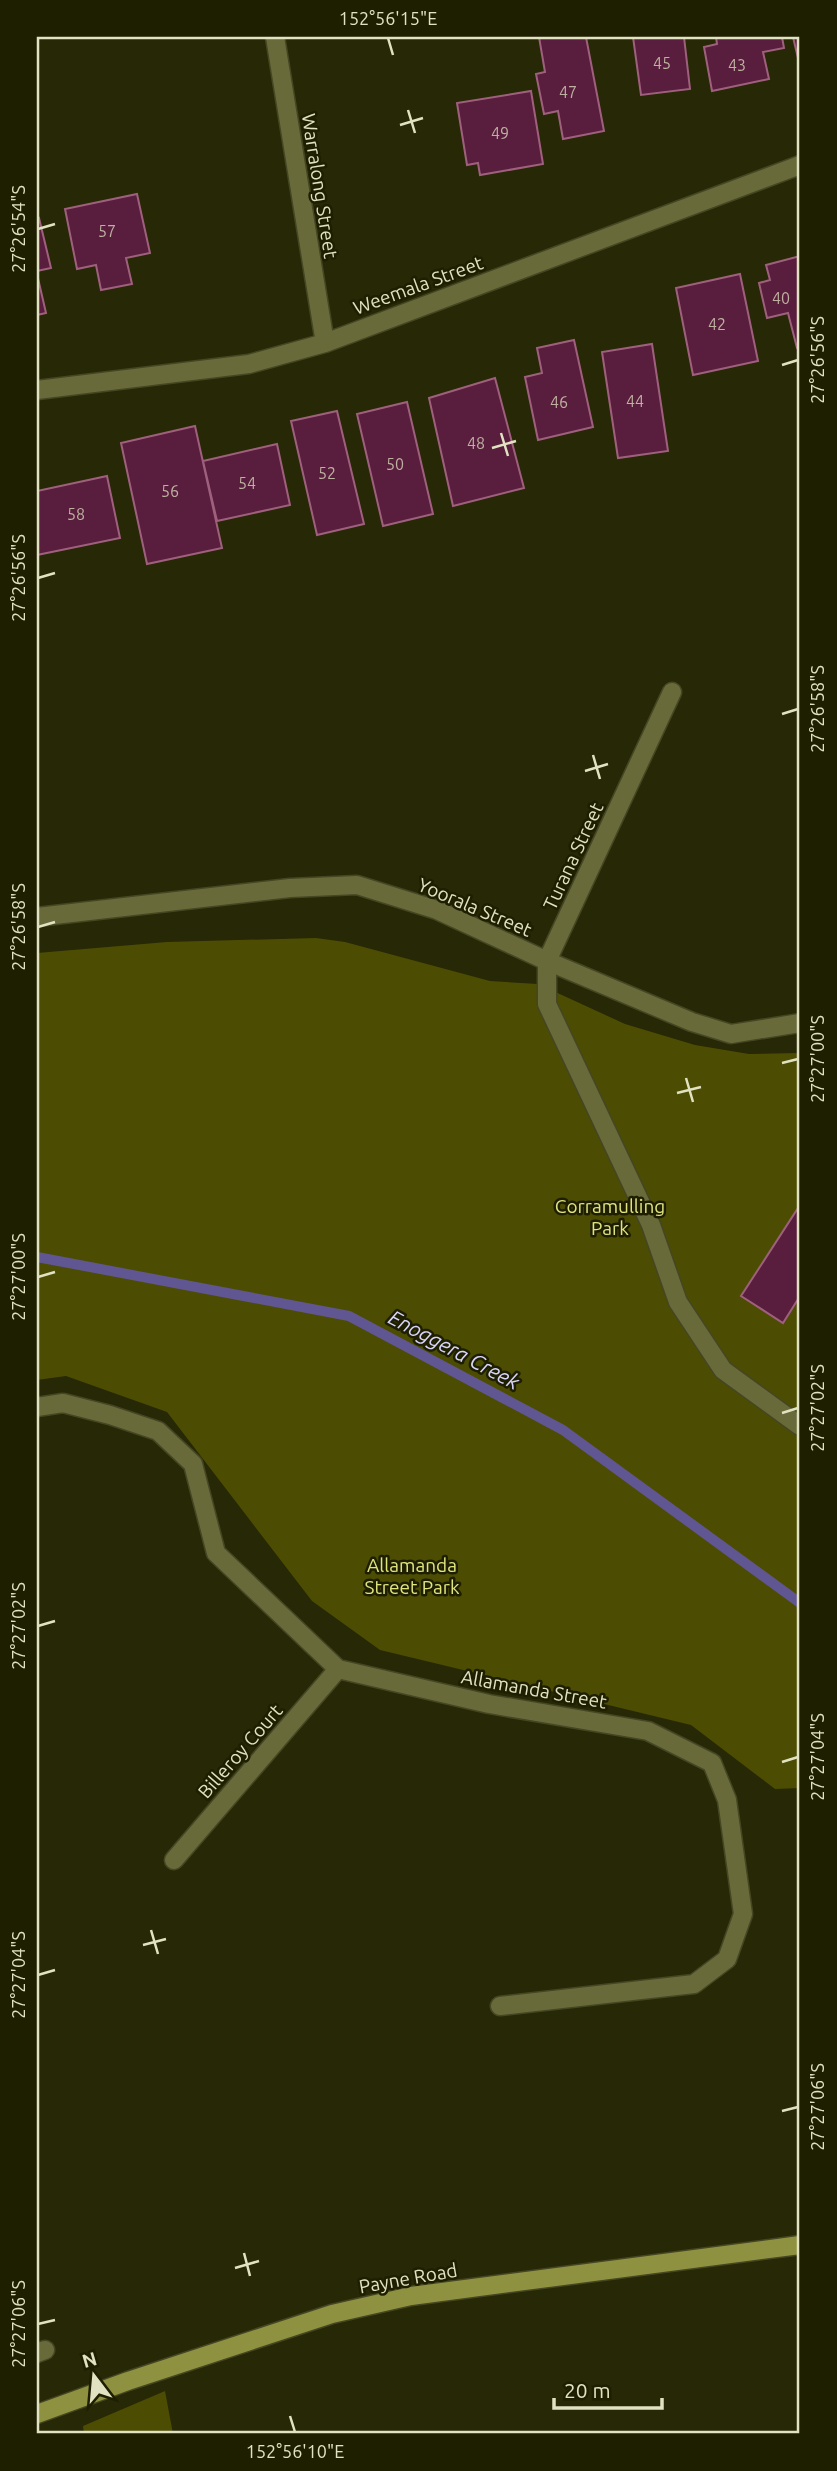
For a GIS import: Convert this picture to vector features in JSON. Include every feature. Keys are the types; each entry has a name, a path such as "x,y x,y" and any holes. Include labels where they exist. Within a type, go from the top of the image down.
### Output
{"main road":[{"name":"Payne Road","path":"37,2414 319,2318 384,2302 593,2271 800,2245"}],"street":[{"name":"Warralong Street","path":"275,37 325,343"},
{"name":"Weemala Street","path":"37,390 249,364 325,343 800,165"},
{"name":"Turana Street","path":"547,961 672,692"},
{"name":"Yoorala Street","path":"37,916 290,888 357,885 437,910 547,961 692,1022 732,1034 800,1023"},
{"path":"547,961 547,1004 651,1225 678,1302 723,1370 800,1426"},
{"path":"37,1407 63,1403 158,1431 193,1464 216,1553 338,1669"},
{"name":"Billeroy Court","path":"174,1860 338,1669"},
{"name":"Allamanda Street","path":"338,1669 489,1704 648,1731 712,1763 727,1800 743,1914 727,1959 694,1984 500,2006"}],"green space":[{"name":"Corramulling Park","path":"316,938 345,942 490,981 538,984 625,1024 695,1045 749,1054 800,1053 800,1788 775,1789 691,1725 380,1650 312,1601 167,1412 66,1376 37,1380 37,953 167,942"},
{"path":"165,2391 173,2434 84,2434 83,2426"}],"building":[{"path":"539,37 586,37 604,131 563,139 558,111 544,114 536,74 545,72"},
{"path":"633,37 684,37 690,89 641,95"},
{"path":"716,37 782,37 784,48 763,52 769,79 712,91 704,47 717,44"},
{"path":"793,37 800,37 800,58 798,58"},
{"path":"531,91 543,164 480,175 478,163 467,165 457,103"},
{"path":"137,194 150,253 126,258 132,284 101,290 96,265 77,269 65,209"},
{"path":"39,218 51,268 37,271 37,219"},
{"path":"800,256 800,347 797,348 788,313 767,318 759,283 770,280 766,265"},
{"path":"37,274 46,313 37,315"},
{"path":"740,274 758,361 693,375 676,288"},
{"path":"574,340 593,427 538,440 525,377 542,373 537,348"},
{"path":"652,344 668,451 618,458 602,352"},
{"path":"495,378 524,488 453,506 429,398"},
{"path":"407,402 433,514 383,526 357,414"},
{"path":"337,411 364,524 317,535 291,421"},
{"path":"195,426 222,548 147,564 121,443"},
{"path":"277,444 290,505 217,521 203,461"},
{"path":"107,476 120,538 37,555 37,491"},
{"path":"800,1205 800,1296 783,1323 741,1296"}],"waterway":[{"name":"Enoggera Creek","path":"37,1257 349,1316 563,1430 800,1603"}],"park label":[{"name":"Allamanda Street Park","path":"412,1576"}]}
